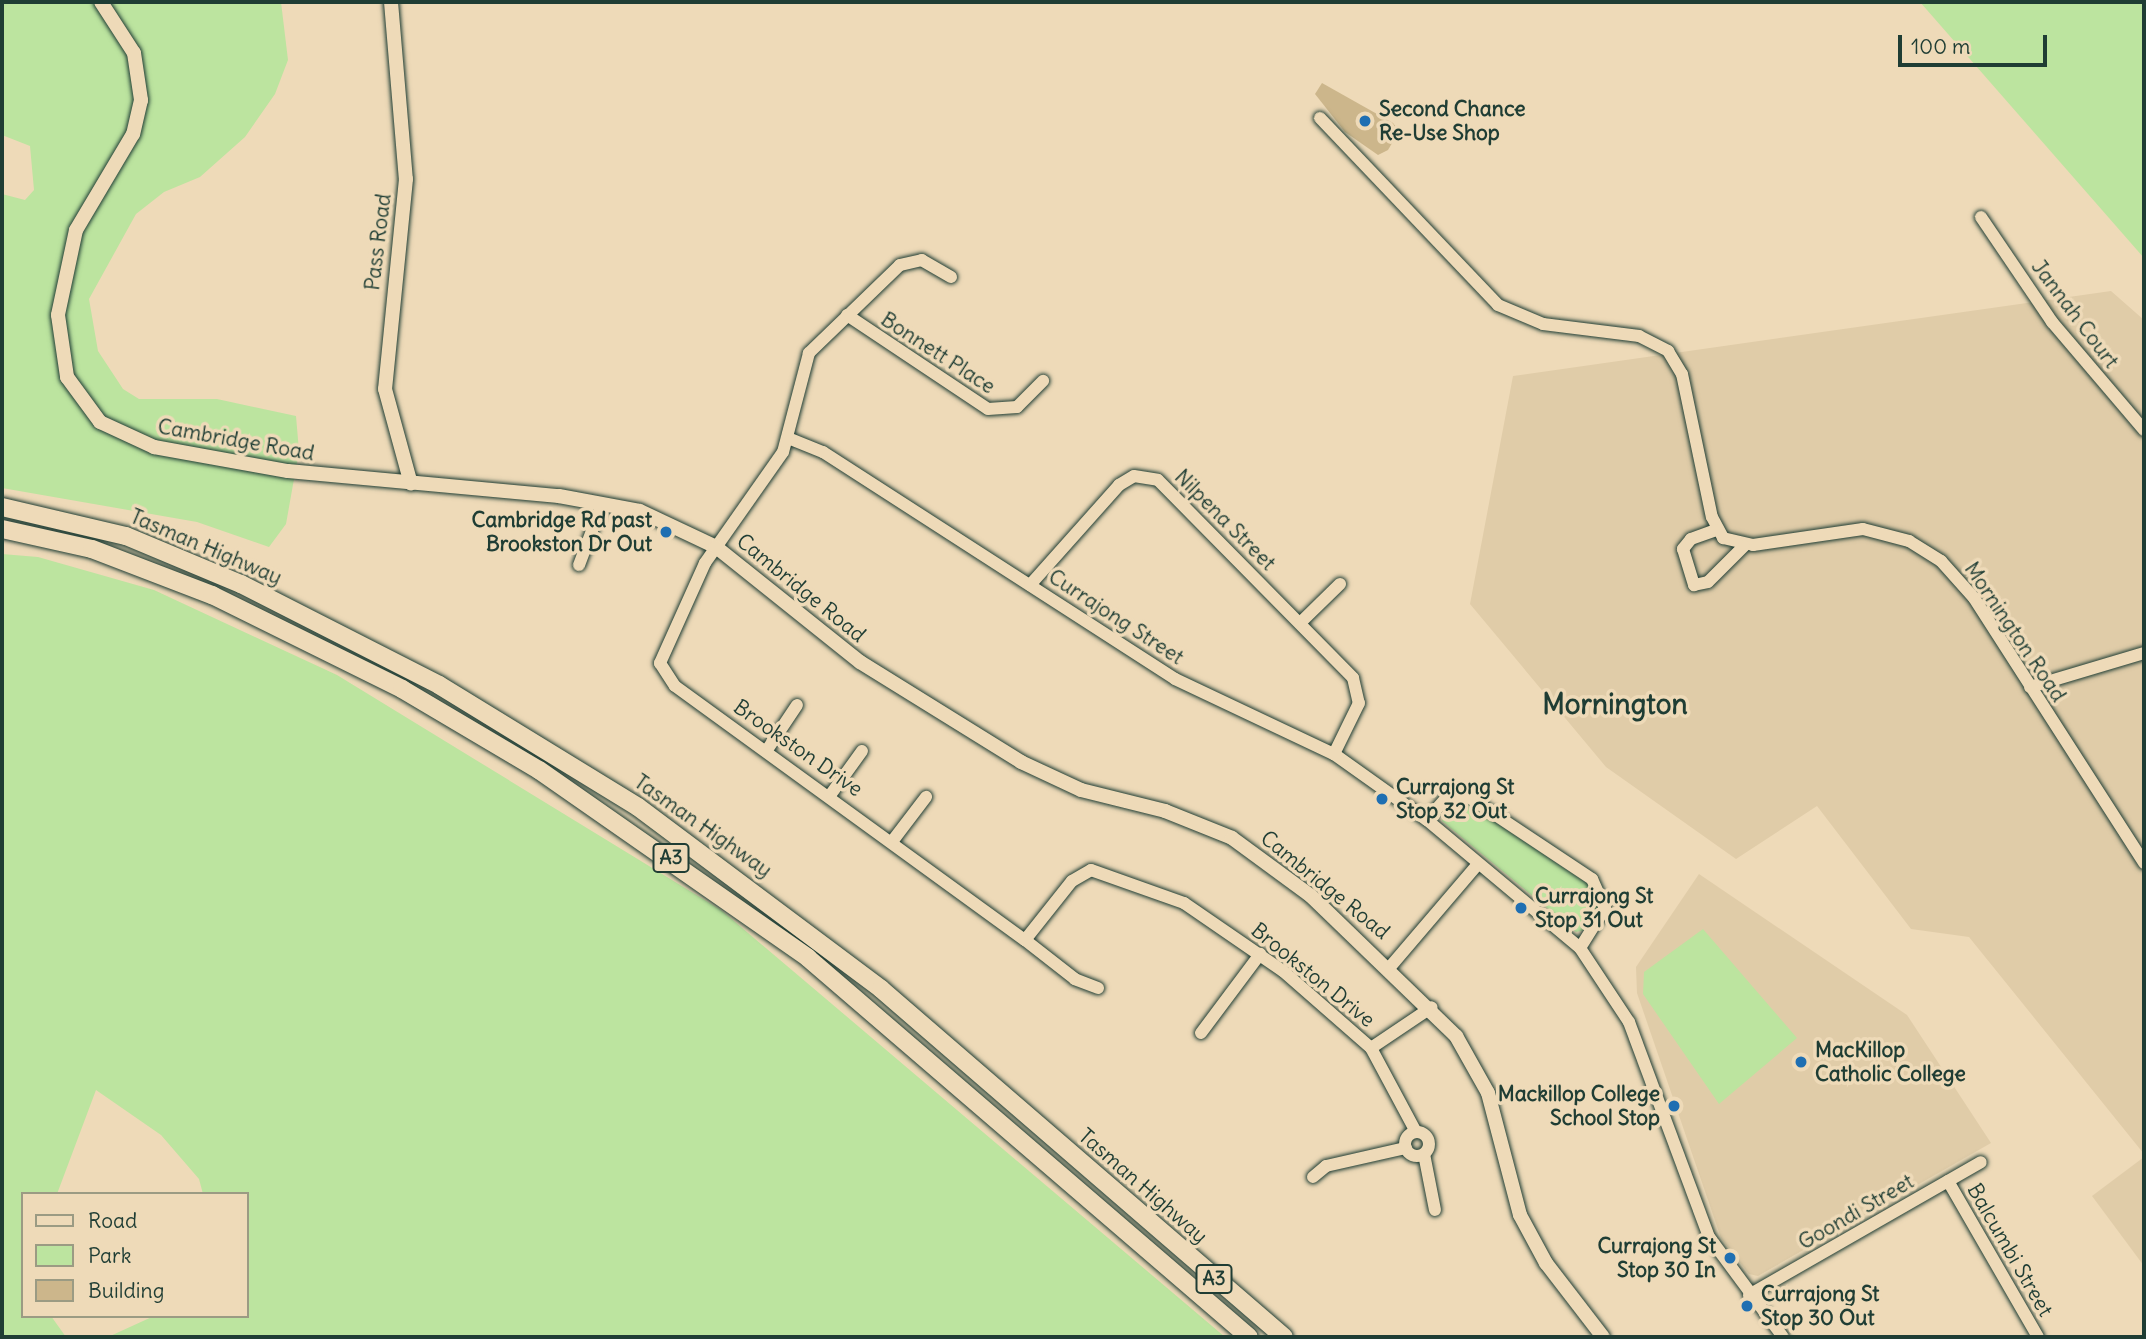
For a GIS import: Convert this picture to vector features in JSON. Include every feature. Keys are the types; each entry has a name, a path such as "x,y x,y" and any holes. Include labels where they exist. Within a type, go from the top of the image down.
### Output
{"highway":[{"name":"Tasman Highway","path":"2,507 126,536 241,584 439,685 638,807 881,989 1284,1337"},
{"name":"Tasman Highway","path":"2,529 92,549 212,596 402,689 540,770 808,958 1249,1337"}],"main road":[{"name":"Cambridge Road","path":"102,2 134,53 141,100 133,134 70,247 58,338 76,396 106,427 141,444 343,480 411,484 602,504 640,511 716,547 860,662 1021,762 1081,790 1165,811 1232,838 1272,864 1432,1007 1488,1093 1520,1215 1559,1282 1603,1337"},
{"name":"Pass Road","path":"391,2 406,179 384,390 411,484"}],"street":[{"path":"1320,118 1498,305 1543,324 1639,336 1668,351 1682,374 1716,530"},
{"name":"Jannah Court","path":"1981,217 2052,322 2144,429"},
{"path":"716,547 788,438 804,363 847,315 907,261 922,260 951,277"},
{"name":"Bonnett Place","path":"847,315 988,409 1011,410 1043,381"},
{"name":"Currajong Street","path":"788,438 823,452 1175,679 1334,754 1427,820 1580,948 1618,999 1709,1237 1749,1295 1783,1337"},
{"name":"Nilpena Street","path":"1030,584 1119,485 1142,475 1164,484 1300,623 1359,691 1357,709 1334,754"},
{"path":"579,565 602,504"},
{"name":"Mornington Road","path":"1744,545 1852,529 1915,544 1964,584 2144,863"},
{"path":"1716,530 1744,545 1708,582 1694,584 1683,549 1690,539 1716,530"},
{"name":"Brookston Drive","path":"716,547 662,648 662,670 675,686 894,839 1025,940 1098,988"},
{"path":"1300,623 1340,584"},
{"path":"2030,687 2144,653"},
{"path":"767,750 797,705"},
{"path":"831,794 862,751"},
{"path":"1427,820 1448,796 1464,794 1592,879 1605,908 1580,948"},
{"path":"894,839 926,797"},
{"path":"1390,967 1478,864"},
{"name":"Brookston Drive","path":"1025,940 1072,881 1091,870 1184,903 1260,954 1371,1048 1416,1132 1428,1140 1424,1154"},
{"path":"1201,1033 1260,954"},
{"name":"Brookston Drive","path":"1371,1048 1432,1007"},
{"path":"1406,1148 1416,1132"},
{"path":"1313,1177 1326,1166 1406,1148 1424,1154 1435,1210"},
{"name":"Goondi Street","path":"1749,1295 1981,1162"},
{"name":"Balcumbi Street","path":"1948,1181 2038,1337"}],"shaded area":[{"path":"2111,291 2144,320 2144,1154 1969,937 1911,929 1817,806 1736,859 1606,767 1470,604 1513,376"},
{"name":"MacKillop Catholic College","path":"1699,874 1907,1015 1991,1143 1758,1276 1749,1274 1721,1238 1637,993 1636,967"},
{"path":"2144,1157 2144,1266 2092,1196"}],"green space":[{"path":"2,2 281,2 288,60 275,94 245,137 200,177 164,192 136,214 89,299 98,351 123,389 139,399 217,399 296,416 299,451 286,524 269,547 197,522 2,488 2,194 25,200 34,190 30,146 2,135"},
{"path":"1920,2 2144,2 2144,258"},
{"path":"2,554 38,557 154,590 337,675 721,910 1225,1337 108,1337 150,1318 248,1318 248,1192 202,1192 199,1179 161,1135 96,1090 58,1192 21,1192 21,1318 52,1318 66,1337 2,1337"},
{"path":"1459,798 1591,886 1599,906 1585,930 1576,932 1442,821 1445,808"},
{"path":"1703,929 1797,1038 1719,1104 1643,994 1644,972"}],"building":[{"name":"Second Chance Re-Use Shop","path":"1322,83 1393,123 1399,131 1388,150 1378,155 1345,132 1315,94"}],"place":[{"name":"Second Chance Re-Use Shop","path":"1365,121"},
{"name":"Cambridge Rd past Brookston Dr Out","path":"666,532"},
{"name":"Currajong St Stop 32 Out","path":"1382,799"},
{"name":"Currajong St Stop 31 Out","path":"1521,908"},
{"name":"MacKillop Catholic College","path":"1801,1062"},
{"name":"Mackillop College School Stop","path":"1674,1106"},
{"name":"Currajong St Stop 30 In","path":"1730,1258"},
{"name":"Currajong St Stop 30 Out","path":"1747,1306"}],"district":[{"name":"Mornington","path":"1615,704"}]}
